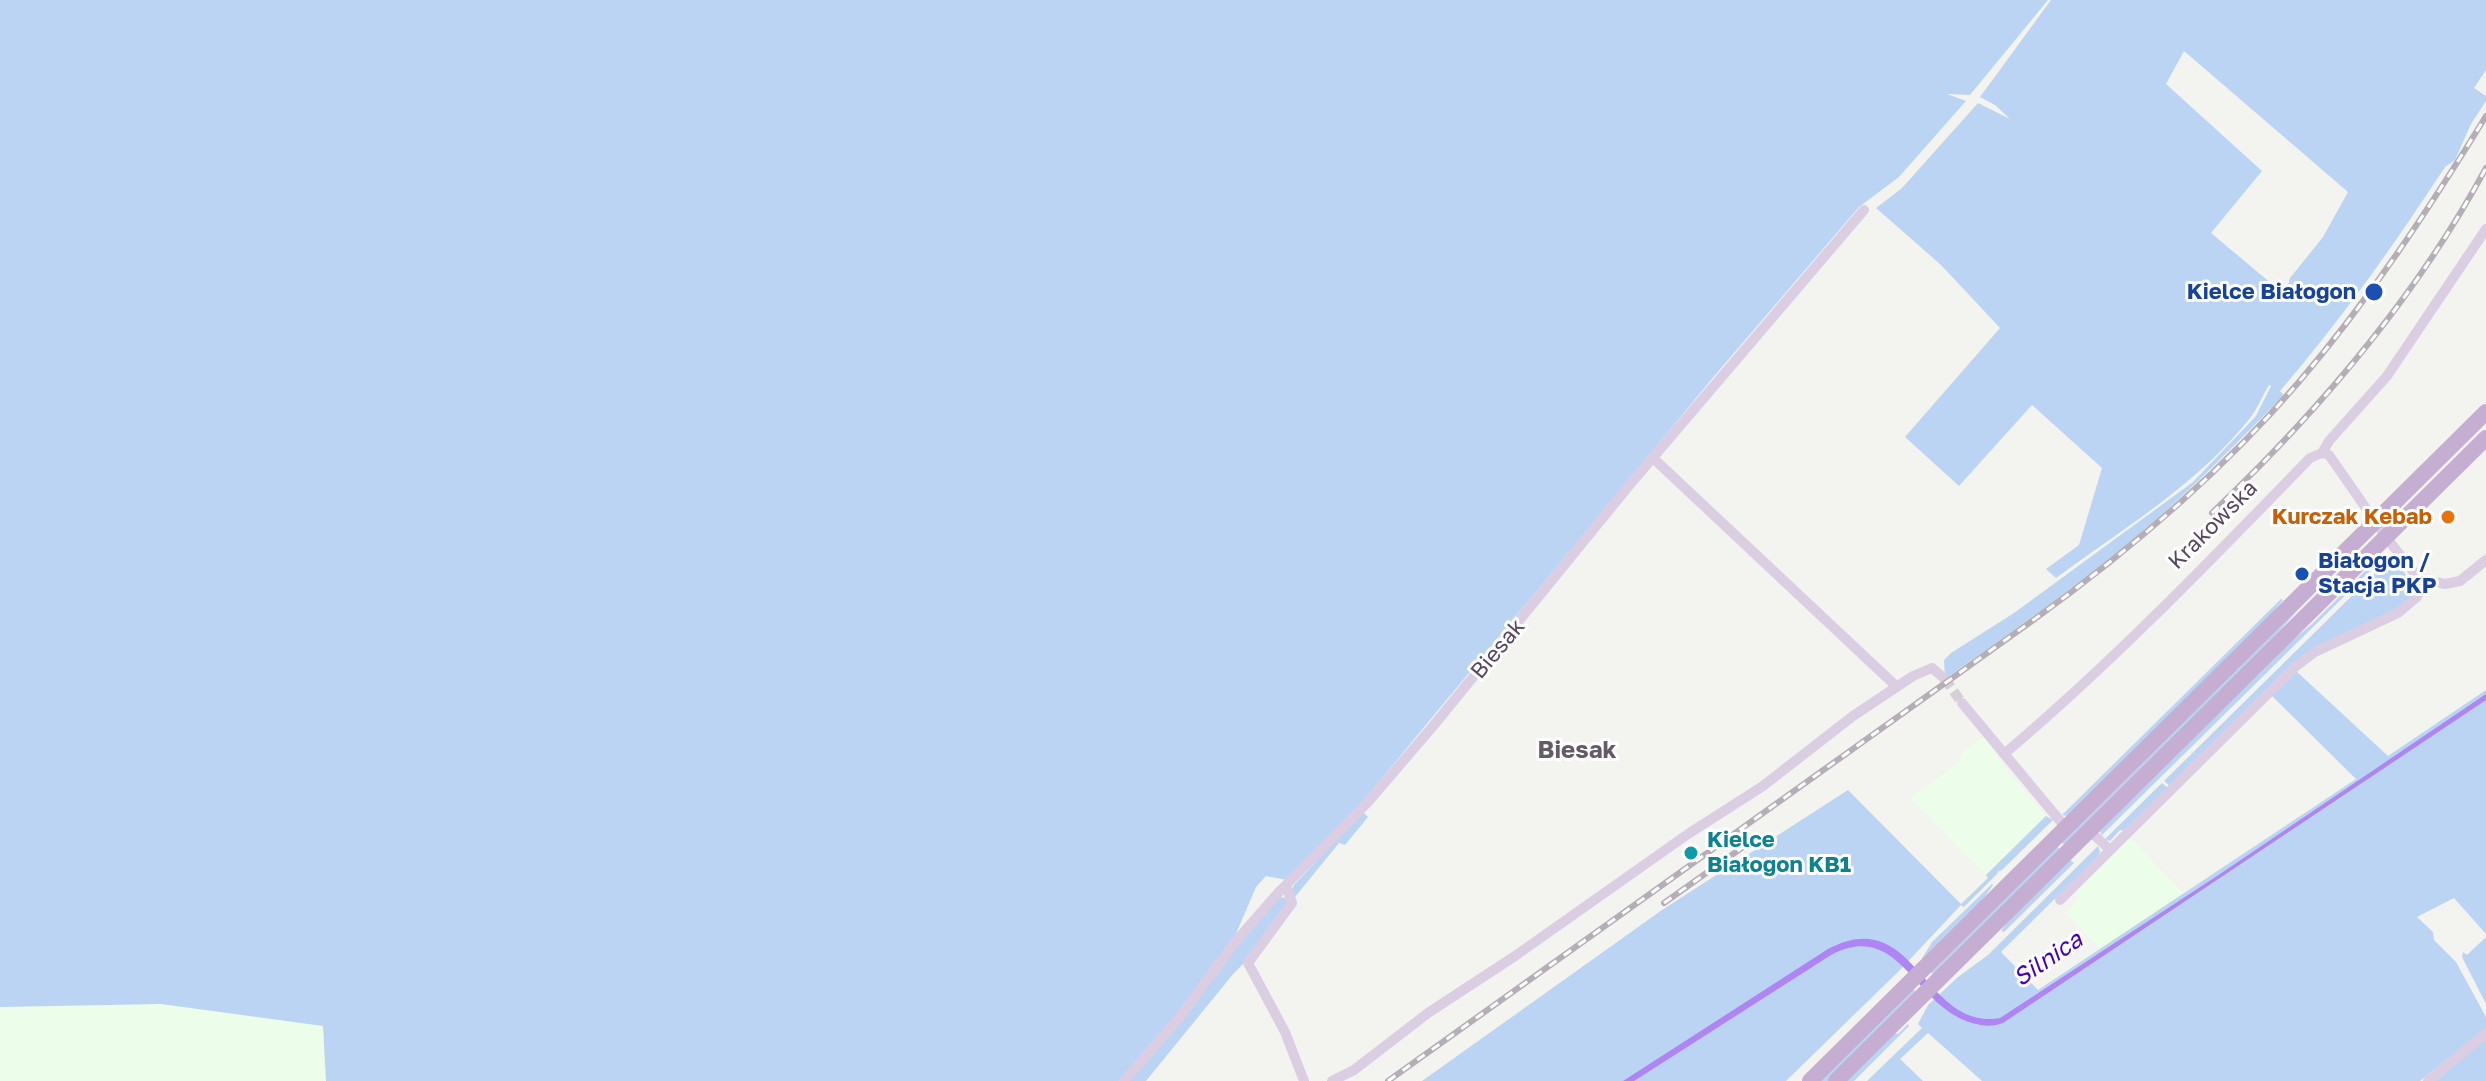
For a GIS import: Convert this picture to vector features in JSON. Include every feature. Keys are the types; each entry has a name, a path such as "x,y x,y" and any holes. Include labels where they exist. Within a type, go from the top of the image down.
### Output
{"main road":[{"path":"1810,1081 2486,412"},
{"path":"1836,1081 2486,438"}],"street":[{"name":"Biesak","path":"1124,1081 1178,1019 1236,941 1368,802 1424,737 1653,458 1864,210"},
{"name":"Krakowska","path":"2004,754 2119,648 2310,458 2322,453 2387,376 2486,229"},
{"path":"2322,453 2329,455 2416,575 2424,580 2445,584 2460,581 2486,560"},
{"path":"1653,458 1897,687"},
{"path":"2060,900 2296,666 2315,652 2398,613 2417,597 2424,580"},
{"path":"1332,1081 1354,1070 1428,1013 1795,764 1830,733 1897,687 1929,668 1938,671 1945,679"},
{"path":"1962,703 2066,828"},
{"path":"2089,830 2110,850"},
{"path":"1286,885 1292,903 1248,963 1285,1032 1304,1081"},
{"path":"2428,1081 2486,1033"}],"shaded area":[{"path":"0,0 2048,0 1970,95 1947,94 1966,101 1899,177 1859,207 1716,374 1363,801 1287,880 1266,876 1256,887 1235,936 1174,1018 1119,1081 326,1081 323,1026 161,1004 0,1007"},
{"path":"2051,0 2486,0 2486,70 2474,88 2486,96 2486,101 2471,124 2455,160 2445,167 2366,282 2280,391 2284,395 2194,485 2137,536 2067,592 1945,679 1944,660 1951,653 2014,613 2193,482 2256,416 2271,386 2251,417 2208,463 2159,504 2056,578 2046,569 2079,545 2102,468 2032,405 1959,486 1905,437 2000,328 1941,265 1876,208 1902,188 1978,103 2010,119 1995,105 1980,97","holes":["2184,51 2348,192 2323,237 2290,278 2285,295 2211,233 2262,171 2166,84"]},
{"path":"2358,549 2264,649 2065,846 2061,841"},
{"path":"2390,559 2374,567 2102,835 2100,831 2271,658 2312,624 2372,564"},
{"path":"2397,563 2413,584 2410,597 2403,607 2318,647 2170,786 2164,781 2376,572"},
{"path":"2281,599 2266,621 2068,816 2062,815"},
{"path":"2295,670 2388,756 2486,690 2486,934 2454,898 2417,917 2456,962 2486,1017 2486,1028 2420,1081 1982,1081 1928,1033 1900,1059 1923,1081 1867,1081 1922,1028 1918,1024 1928,1005 1988,955 2098,846 2099,855 2001,952 2038,990 2356,779 2270,694"},
{"path":"2486,694 2486,700 2003,1023 1980,1025 1952,1014 1890,956 1874,948 1854,947 1831,955 1634,1081 1623,1081 1828,949 1857,939 1881,942 1901,954 1953,1006 1974,1017 2000,1018"},
{"path":"1984,736 2009,773 2046,816 1986,875 1911,798 1958,763 1962,753"},
{"path":"2162,783 2168,788 2125,831 2120,830 2110,841 2105,839"},
{"path":"1848,790 1961,904 2046,816 2053,820 1964,907 1961,905 1899,971 1786,1081 1422,1081 1662,910"},
{"path":"1363,812 1368,817 1345,845 1339,843 1295,897 1294,885"},
{"path":"2129,836 2185,895 2101,950 2066,913 2078,900 2077,888"},
{"path":"2056,846 2061,850 1934,976 1930,971"},
{"path":"2069,859 2074,863 2004,932 2001,931 2010,918"},
{"path":"1992,884 1983,899 1921,960 1932,942"},
{"path":"1280,897 1286,898 1288,903 1248,959 1146,1081 1129,1081 1244,938"},
{"path":"2486,937 2486,1004 2462,957 2463,952 2467,955"},
{"path":"1913,988 1916,993 1828,1081 1818,1081"},
{"path":"161,1004 324,1026 326,1081 0,1081 0,1007"},
{"path":"1908,1024 1854,1081 1844,1081 1892,1033 1898,1034"},
{"path":"2486,1038 2486,1081 2435,1081"}],"tunnel":[{"path":"1945,679 1962,703"}],"railway":[{"path":"1388,1081 2032,621 2104,567 2172,510 2237,449 2324,352 2397,253 2486,116"},
{"path":"2212,513 2290,435 2362,351 2429,263 2486,168"},
{"path":"1664,903 1757,837"}],"place":[{"name":"Kielce Białogon","path":"2374,292"},
{"name":"Kurczak Kebab","path":"2448,517"},
{"name":"Białogon / Stacja PKP","path":"2302,574"},
{"name":"Kielce Białogon KB1","path":"1691,853"}],"district":[{"name":"Biesak","path":"1577,750"}],"water label":[{"name":"Silnica","path":"2048,959"}]}
